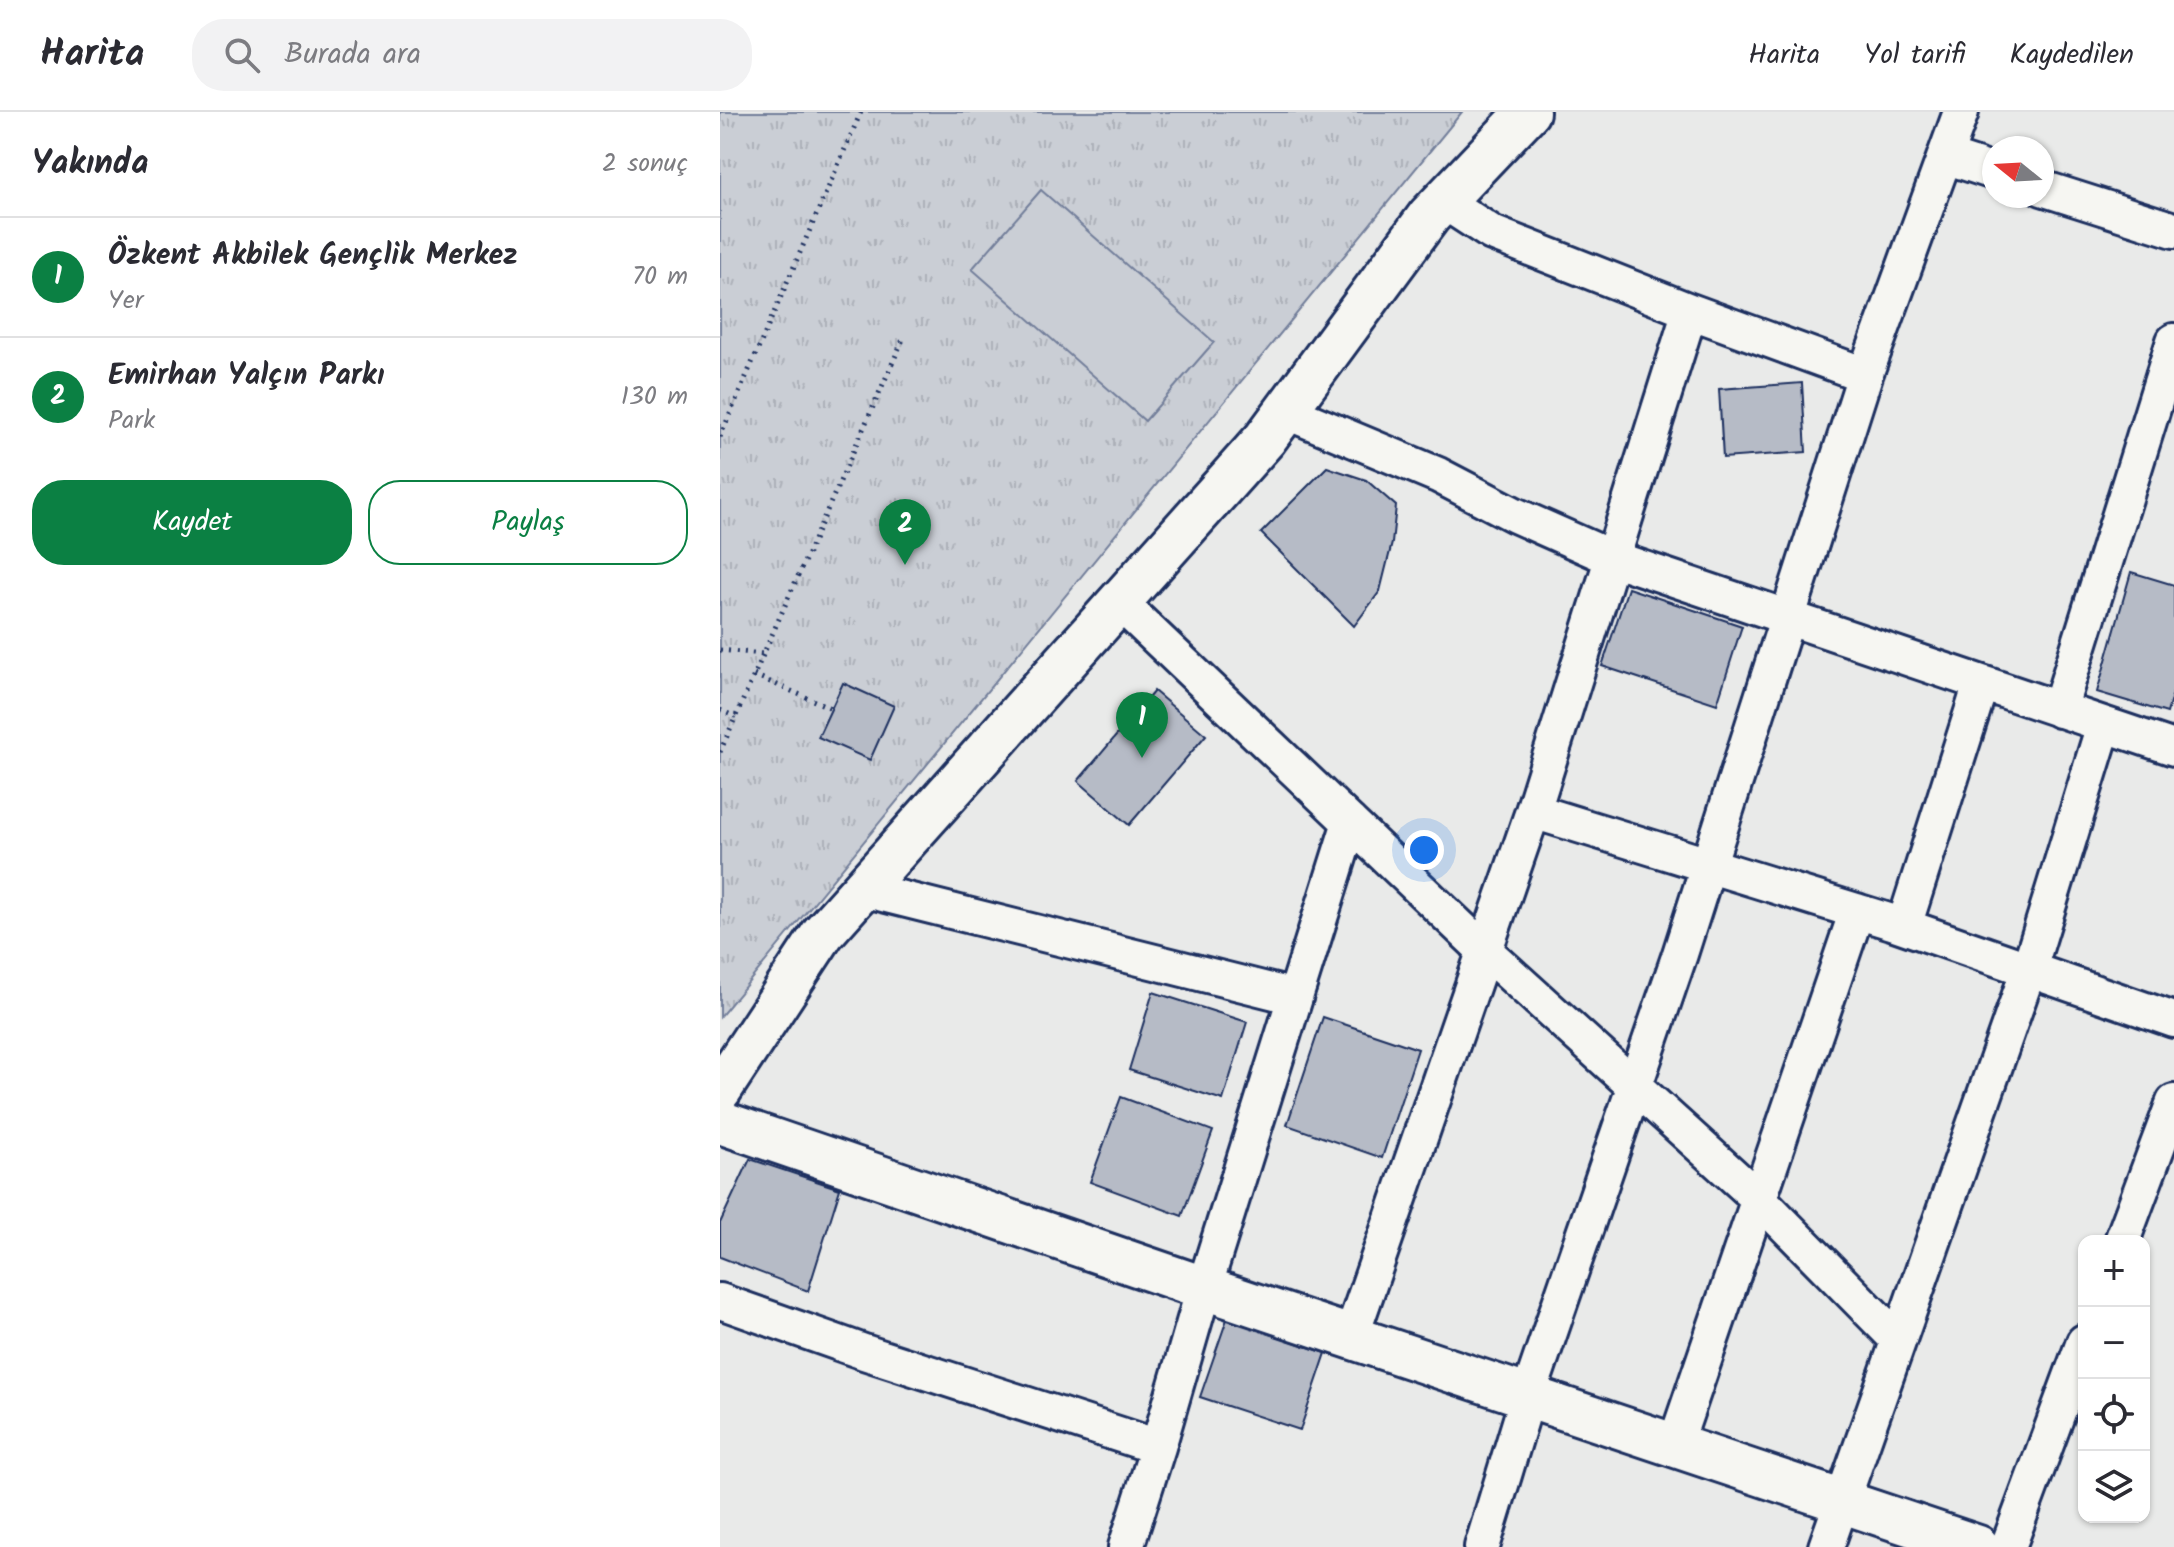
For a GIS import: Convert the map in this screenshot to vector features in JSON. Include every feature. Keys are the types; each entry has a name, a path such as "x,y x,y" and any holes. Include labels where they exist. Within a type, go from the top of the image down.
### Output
{"street":[{"path":"720,1090 823,933 1265,439 1429,216 1528,112"},
{"path":"1482,1547 1528,1396 1709,864 1865,375 1961,112"},
{"path":"1945,156 1982,168"},
{"path":"2054,192 2174,230"},
{"path":"1443,201 1492,233 1690,311 1865,375"},
{"path":"1351,1337 1533,811 1690,311"},
{"path":"2059,710 2174,341"},
{"path":"1285,411 1438,475 1515,515 1612,558 2174,748"},
{"path":"1119,602 1485,951 1759,1199 1898,1340"},
{"path":"1904,926 1981,684"},
{"path":"1826,1547 2029,969 2104,725"},
{"path":"1533,811 1904,926 2174,1020"},
{"path":"1126,1547 1350,822"},
{"path":"863,889 1295,997"},
{"path":"1675,1445 1857,911"},
{"path":"2124,1235 2174,1102"},
{"path":"720,1122 1978,1547"},
{"path":"720,1301 864,1352 1158,1447"},
{"path":"2008,1547 2078,1358"}],"path":[{"path":"720,437 861,112"},
{"path":"720,752 904,337"},
{"path":"720,650 764,654"},
{"path":"754,675 831,708"},
{"path":"720,710 736,717"}],"green space":[{"path":"720,112 1462,112 720,1017"},
{"path":"1041,190 1214,342 1145,421 972,269"}],"building":[{"path":"1802,383 1806,452 1723,458 1719,389"},
{"path":"1327,467 1366,480 1396,506 1392,543 1380,591 1354,626 1261,533"},
{"path":"2131,572 2174,585 2174,689 2167,713 2097,692"},
{"path":"1628,588 1742,626 1717,704 1602,666"},
{"path":"843,683 894,706 870,760 818,737"},
{"path":"1154,691 1206,735 1129,825 1078,781"},
{"path":"1153,992 1247,1022 1223,1100 1129,1070"},
{"path":"1323,1017 1418,1049 1382,1158 1287,1125"},
{"path":"1121,1097 1213,1131 1182,1216 1090,1182"},
{"path":"750,1159 840,1189 808,1291 720,1257 720,1223"},
{"path":"1227,1319 1326,1353 1300,1430 1200,1397"}],"place":[{"name":"Emirhan Yalçın Parkı","path":"905,565"},
{"name":"Özkent Akbilek Gençlik Merkez","path":"1142,758"}]}
